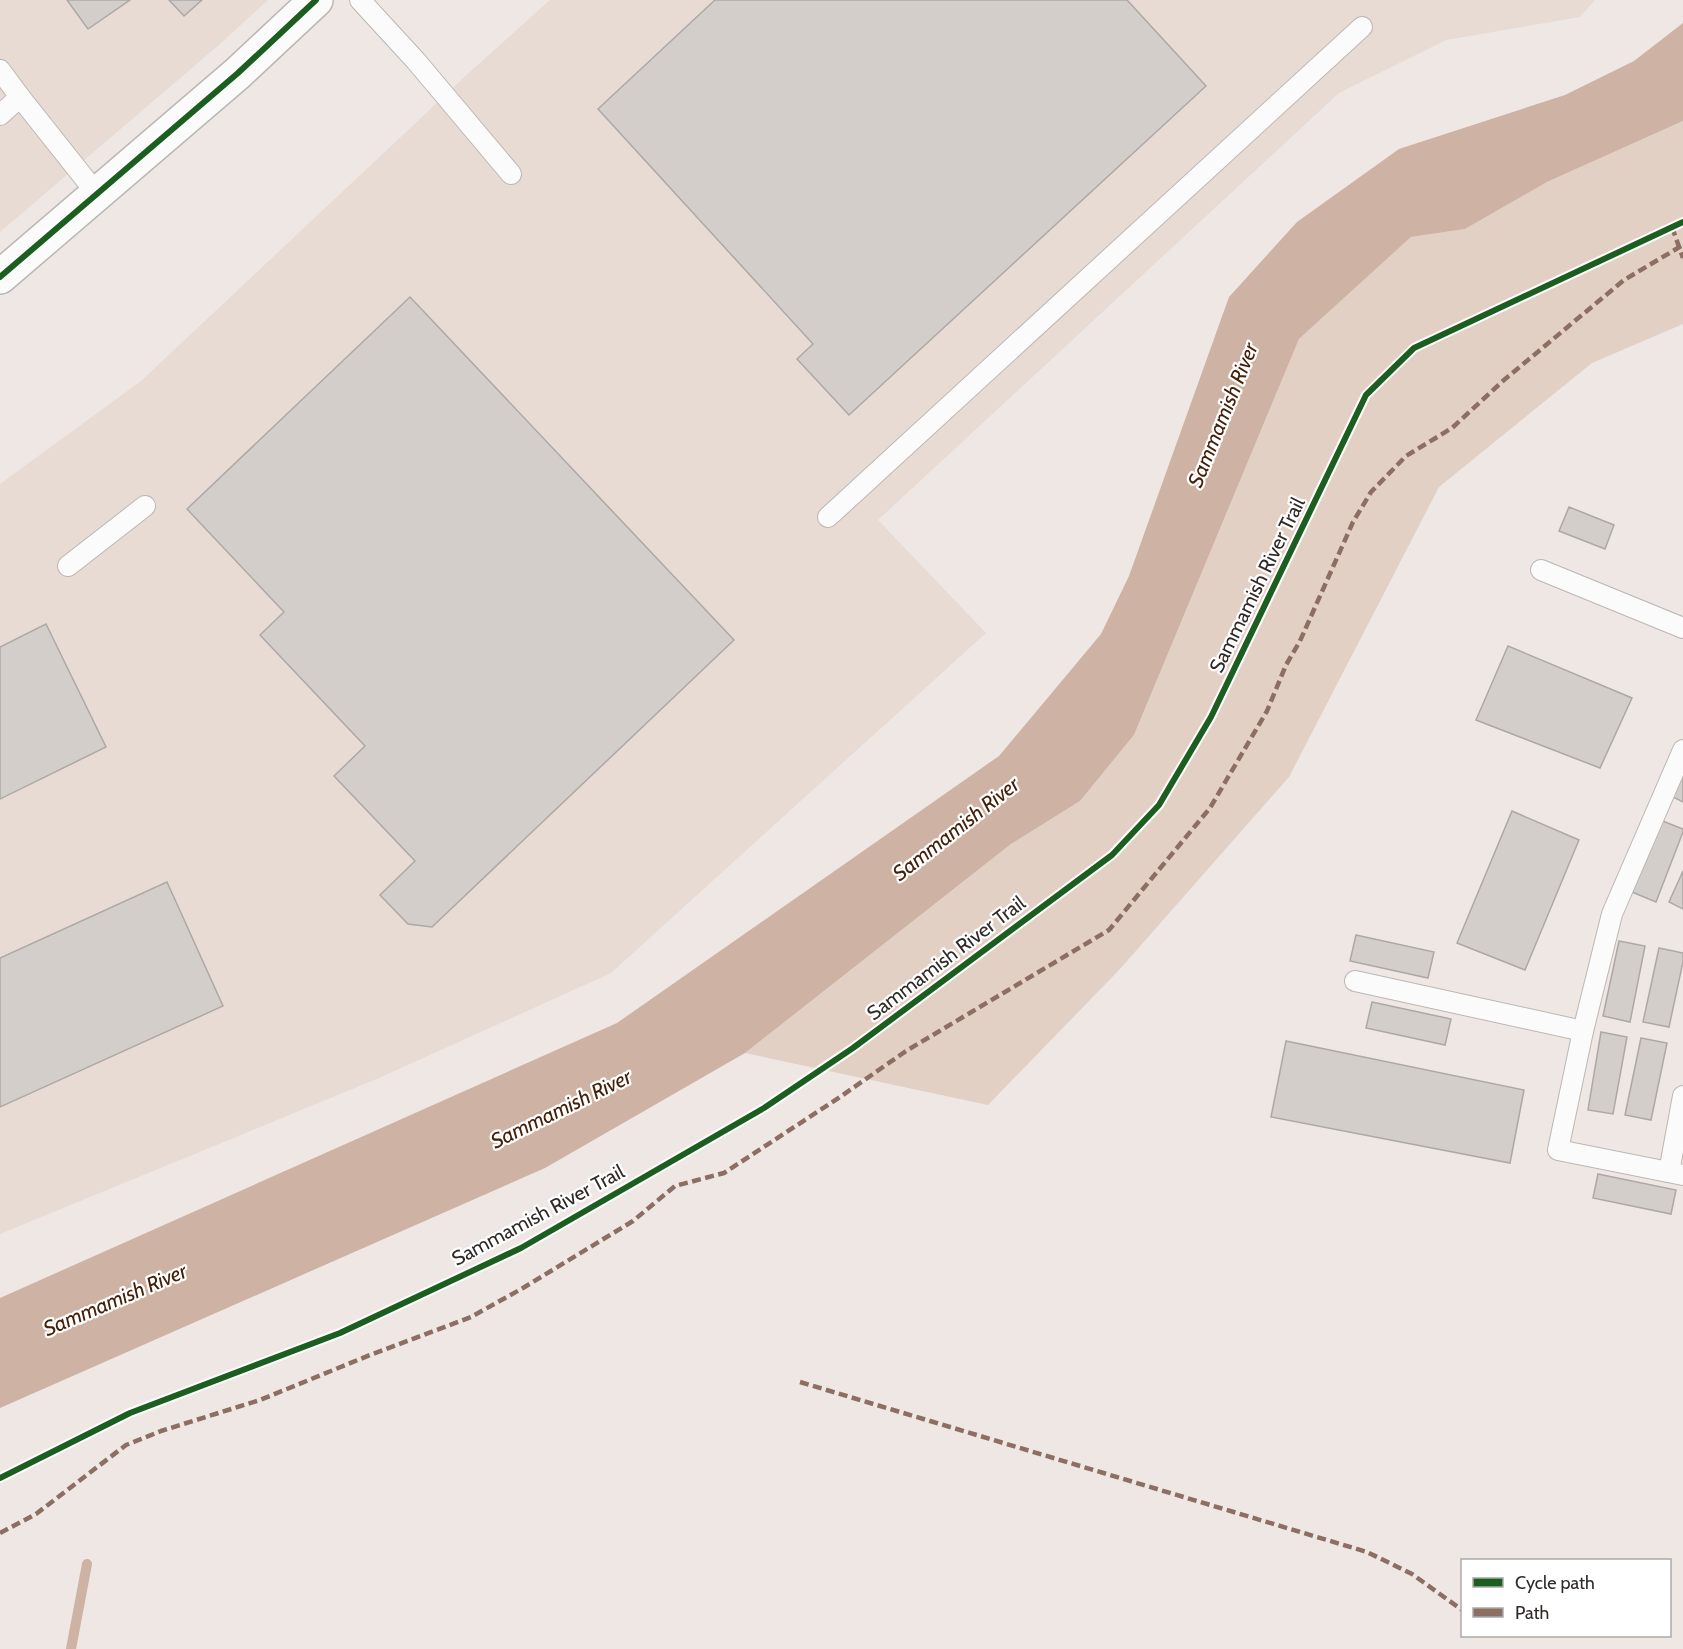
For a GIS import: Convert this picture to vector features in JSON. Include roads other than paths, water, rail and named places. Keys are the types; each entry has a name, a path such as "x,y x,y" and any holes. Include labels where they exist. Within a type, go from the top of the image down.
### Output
{"main road":[{"path":"0,277 238,73 316,0"}],"lane":[{"path":"360,0 416,61 511,174"},
{"path":"828,517 1362,27"},
{"path":"0,70 97,194"},
{"path":"0,115 20,97"},
{"path":"68,566 145,506"},
{"path":"1541,570 1683,628"},
{"path":"1683,750 1612,914 1583,1031 1558,1150 1676,1173 1683,1096"},
{"path":"1355,981 1583,1031"}],"water":[{"name":"Sammamish River","path":"1683,23 1683,121 1547,182 1465,229 1411,237 1299,339 1134,735 1080,801 1011,844 745,1053 545,1168 0,1408 0,1298 617,1023 999,756 1101,634 1129,576 1229,297 1297,222 1399,149 1565,95 1634,61"}],"waterway":[{"path":"71,1649 87,1564"}]}
